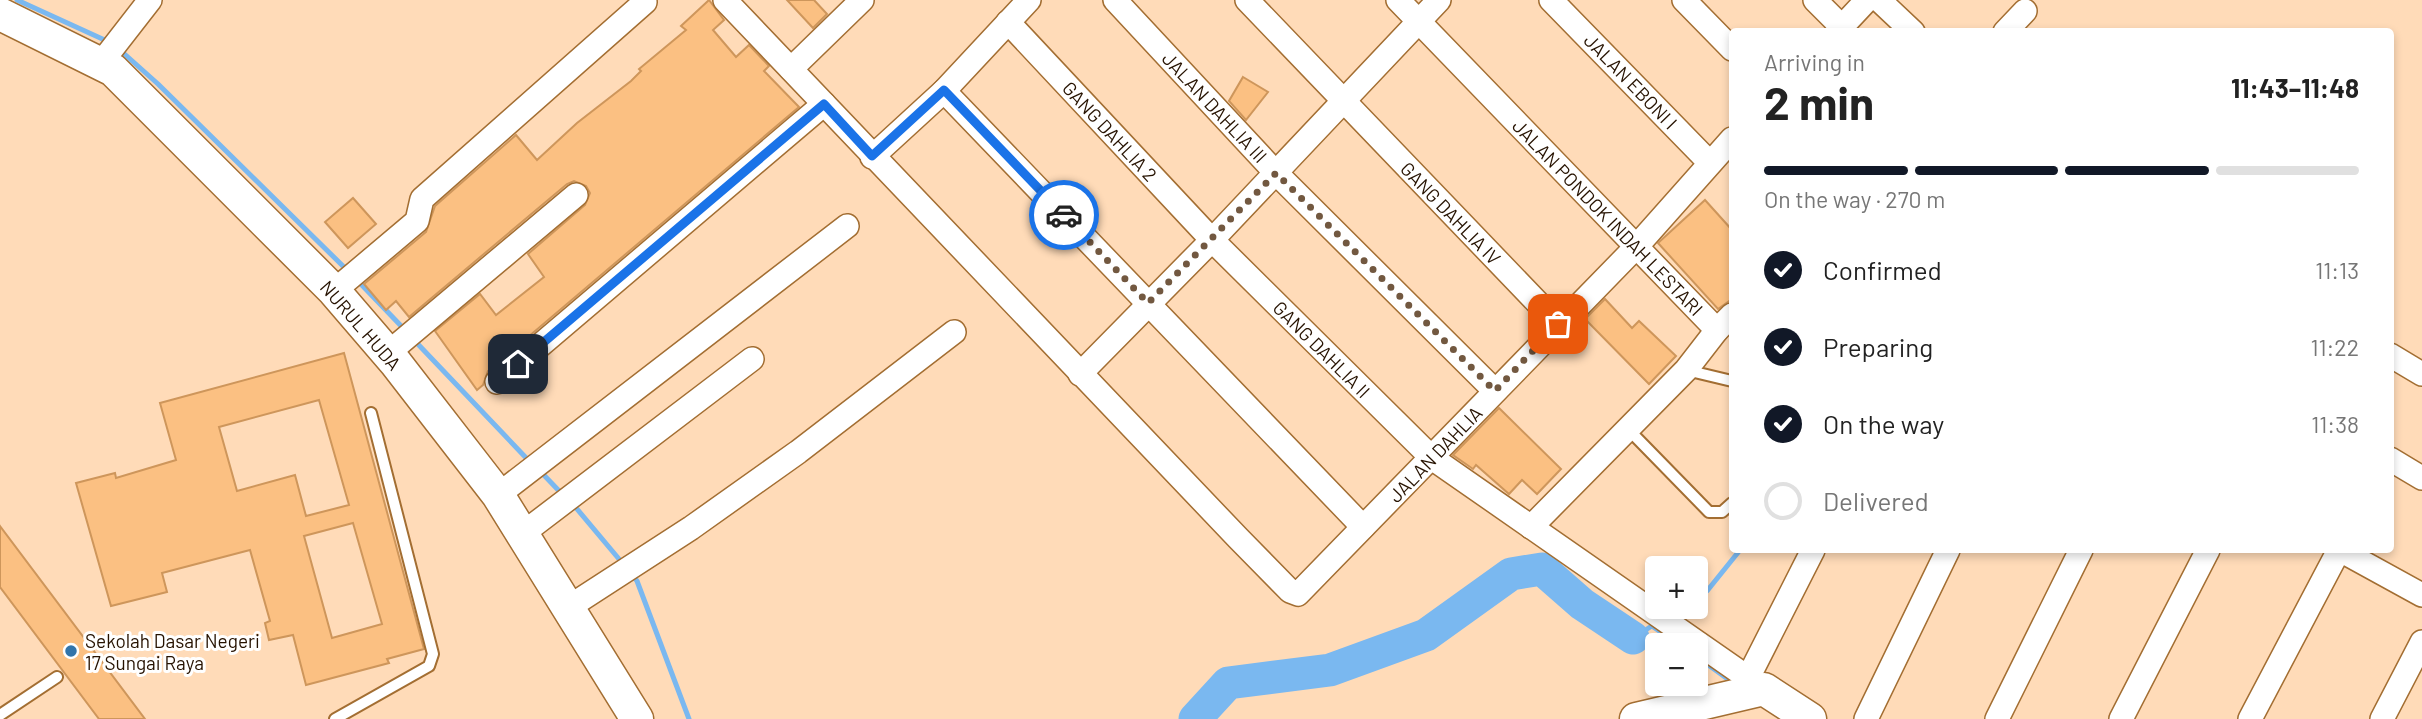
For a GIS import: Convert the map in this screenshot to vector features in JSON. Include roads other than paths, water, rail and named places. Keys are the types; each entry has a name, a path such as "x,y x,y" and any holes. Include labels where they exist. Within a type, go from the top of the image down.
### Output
{"street":[{"path":"110,50 150,0"},
{"path":"725,0 1080,374 1212,240 1439,0"},
{"path":"791,69 862,0"},
{"path":"872,156 944,90 1029,0"},
{"name":"JALAN DAHLIA III","path":"1115,0 1276,173 1495,391"},
{"name":"GANG DAHLIA IV","path":"1247,0 1558,324"},
{"name":"JALAN PONDOK INDAH LESTARI","path":"1398,0 1636,247 1725,323 1686,370 1531,527"},
{"name":"JALAN EBONI I","path":"1551,0 1710,163"},
{"path":"1684,0 1729,46"},
{"path":"1815,0 1838,28"},
{"path":"1840,28 1867,0"},
{"path":"1879,0 1909,28"},
{"path":"338,288 417,221 422,199 645,2"},
{"name":"NURUL HUDA","path":"9,9 110,50 144,99 338,288 510,487 522,534 636,719"},
{"path":"2009,28 2025,11"},
{"name":"GANG DAHLIA 2","path":"1007,22 1212,240"},
{"path":"944,90 1363,527"},
{"path":"498,382 824,104"},
{"name":"JALAN DAHLIA","path":"1080,374 1290,591 1298,594 1432,458 1558,324 1636,247 1729,142"},
{"path":"391,350 576,195"},
{"path":"510,487 847,226"},
{"name":"GANG DAHLIA II","path":"1212,240 1432,458 1757,683"},
{"path":"566,609 798,452 954,332"},
{"path":"2394,357 2422,374"},
{"path":"522,534 752,359"},
{"path":"2394,461 2422,478"},
{"path":"1757,683 1812,553"},
{"path":"1866,719 1947,553"},
{"path":"1997,719 2080,553"},
{"path":"2121,719 2206,553"},
{"path":"2250,719 2337,553"},
{"path":"2345,553 2422,595"},
{"path":"2382,719 2422,642"},
{"path":"1636,719 1757,683"},
{"path":"1757,683 1810,719"}],"lane":[{"path":"1686,370 1729,380"},
{"path":"335,719 429,666 433,654 371,413"},
{"path":"1627,428 1709,512 1722,512 1729,506"},
{"path":"0,715 57,677"}],"waterway":[{"path":"17,0 109,42"},
{"path":"120,50 349,272"},
{"path":"356,279 405,330"},
{"path":"414,340 530,462"},
{"path":"540,471 562,494"},
{"path":"572,503 624,565"},
{"path":"1708,590 1738,553"},
{"path":"1195,719 1228,683 1330,670 1426,635 1511,574 1542,569 1582,604 1633,638"},
{"path":"631,573 637,581 689,719"},
{"path":"1633,638 1658,622"},
{"path":"1652,626 1662,633"},
{"path":"1708,665 1736,685"}],"place":[{"name":"Sekolah Dasar Negeri 17 Sungai Raya","path":"71,651"}]}
